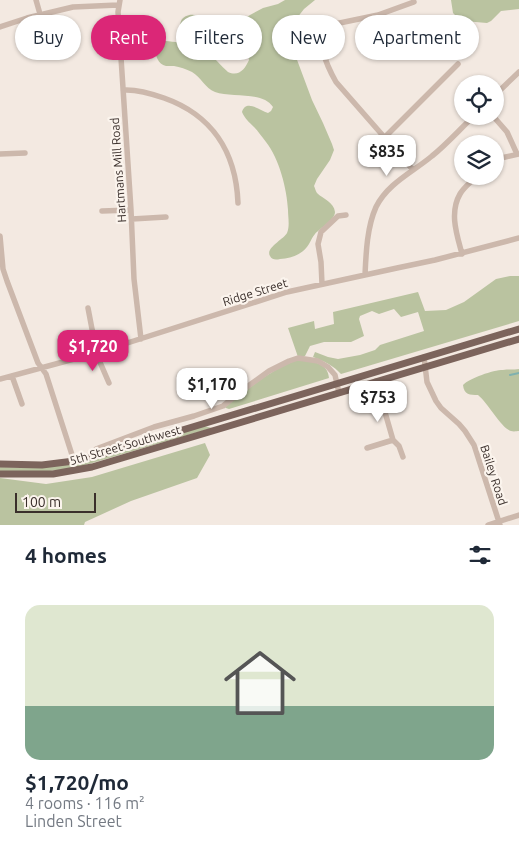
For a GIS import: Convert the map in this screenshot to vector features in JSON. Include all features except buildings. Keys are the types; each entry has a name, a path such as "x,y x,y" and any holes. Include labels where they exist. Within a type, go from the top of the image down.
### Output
{"main road":[{"name":"5th Street Southwest","path":"0,464 42,465 74,461 98,455 519,329"},
{"name":"5th Street Southwest","path":"0,474 53,474 92,468 519,339"}],"street":[{"path":"36,0 40,14"},
{"path":"378,15 414,2"},
{"path":"0,27 40,14 119,3"},
{"name":"Hartmans Mill Road","path":"119,3 134,280 141,339"},
{"path":"355,19 330,24 324,29 321,40 328,67 336,82 412,170"},
{"path":"385,137 458,64"},
{"path":"504,87 519,72"},
{"path":"123,90 131,89 146,92 169,100 188,109 204,122 218,138 229,156 236,176 238,203"},
{"path":"365,275 369,235 376,207 400,179 434,154 465,125"},
{"path":"501,125 507,132 518,154 504,157"},
{"path":"0,154 25,153"},
{"path":"462,254 454,218 460,193 468,185"},
{"path":"102,211 131,210"},
{"path":"322,284 318,244 321,232 338,216 346,215"},
{"path":"132,219 166,217"},
{"path":"0,236 3,269 38,362 46,374 74,461"},
{"name":"Ridge Street","path":"0,380 98,353 287,292 462,254 519,238"},
{"path":"88,308 98,353 109,383"},
{"name":"Bailey Road","path":"424,357 427,382 436,401 465,431 474,445 499,523"},
{"name":"5th Street Southwest","path":"98,455 96,449 223,406 269,371 298,358 318,361 328,367 335,375 339,393"},
{"path":"12,376 22,404"},
{"path":"376,381 393,440 399,446 403,457"},
{"path":"218,419 221,429"},
{"name":"5th Street Southwest","path":"143,432 146,441"},
{"path":"367,448 393,440"},
{"path":"488,525 519,515"}],"green space":[{"path":"285,0 315,0 299,15 272,15 272,60 297,60 312,100 332,144 334,150 330,160 314,186 317,193 333,206 335,212 333,218 313,236 303,251 293,257 276,260 270,256 270,250 287,233 289,222 284,183 271,149 242,112 246,106 268,113 273,107 262,99 215,92 208,88 192,72 174,66 166,66 158,60 166,60 166,41 176,42 176,60 216,60 228,72 238,73 246,66 249,60 262,60 262,15 250,15 263,8"},
{"path":"451,0 519,0 519,9 501,11 487,23 479,22 479,15 455,15"},
{"path":"519,276 519,321 341,374 328,364 313,357 315,352 338,359 360,355 375,350 380,345 424,331 418,312 401,317 394,309 379,314 372,311 360,316 359,319 364,336 351,342 324,342 310,346 305,356 298,357 288,328 314,321 315,329 334,324 333,312 418,292 425,311 446,310 464,302 496,279"},
{"path":"297,360 322,365 328,372 329,378 229,409 225,407 269,374"},
{"path":"519,369 519,431 511,431 503,425 478,395 466,393 463,385 476,377 488,373 499,370"},
{"path":"204,426 212,428 75,468 42,472 0,471 0,467 31,468"},
{"path":"205,443 210,455 197,478 131,501 85,522 84,525 0,525 0,478 46,484 92,477"}],"waterway":[{"path":"510,375 519,373"}]}
